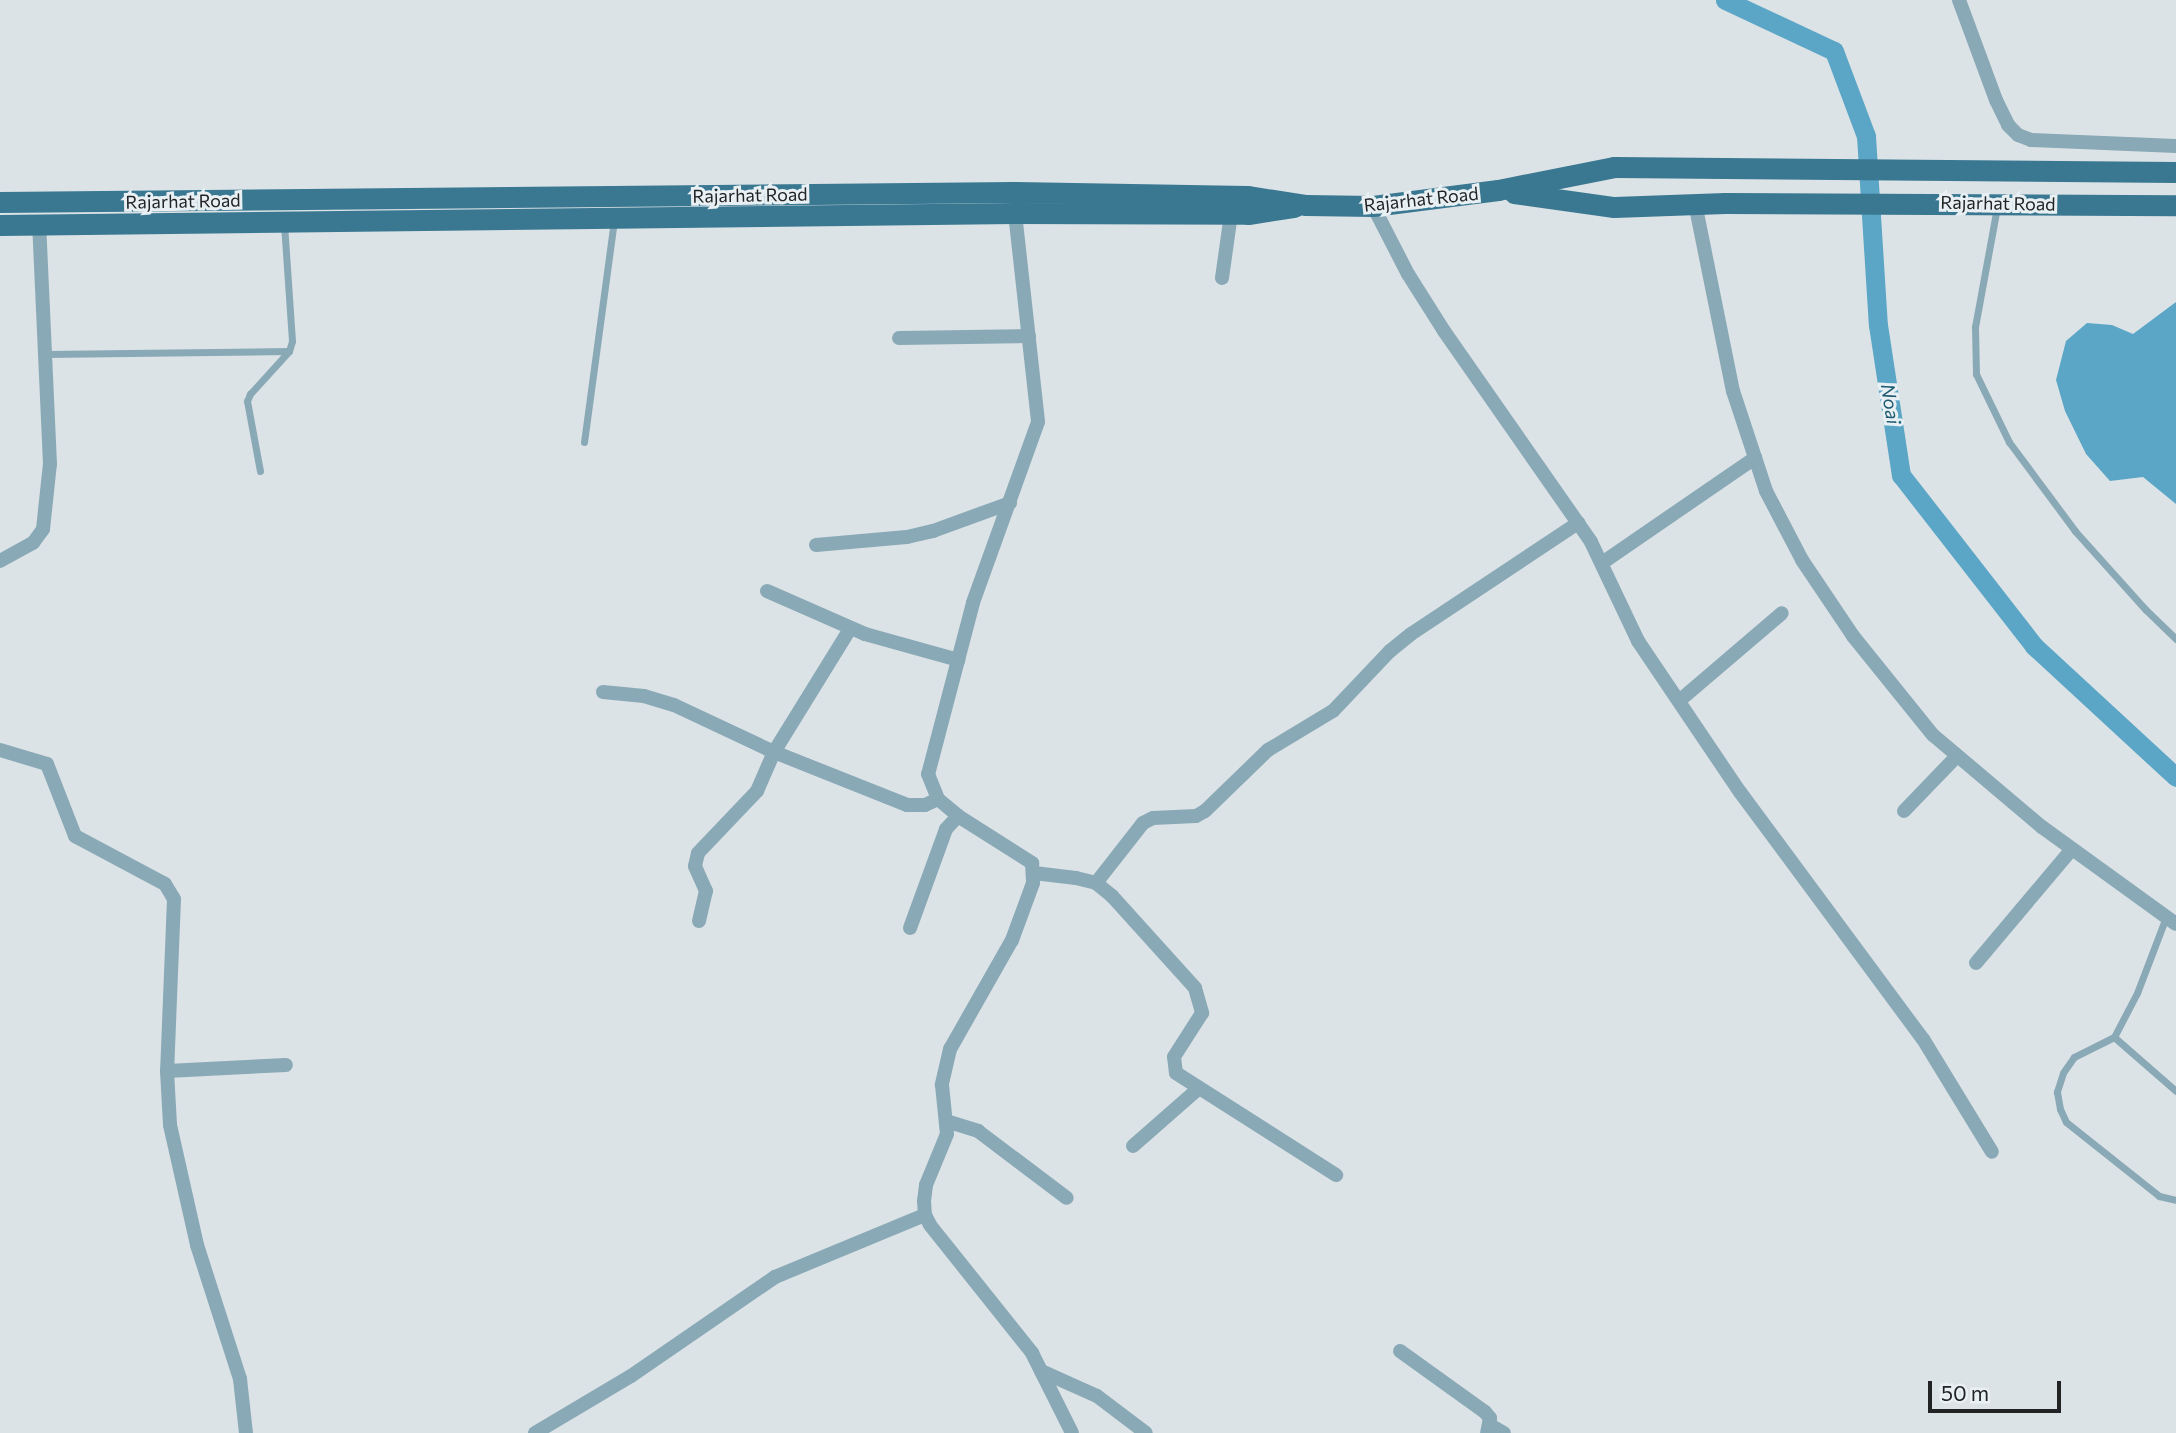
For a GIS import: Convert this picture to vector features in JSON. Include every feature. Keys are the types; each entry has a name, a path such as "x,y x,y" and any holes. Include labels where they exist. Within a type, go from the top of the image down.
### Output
{"main road":[{"path":"1498,190 1614,167 2176,172"},
{"name":"Rajarhat Road","path":"0,202 1013,192 1247,196 1306,205 1373,206 1498,190 1614,207 1695,203 1921,202 2176,205"},
{"path":"0,225 1014,213 1259,214 1306,205"}],"street":[{"path":"1959,0 1996,100 2008,125 2018,135 2031,140 2176,146"},
{"path":"1695,203 1726,363 1755,457 1782,525 1824,593 1921,722 1957,756 2072,849 2171,920"},
{"path":"1373,206 1409,274 1444,331 1578,523 1602,563 1638,641 1748,802 1923,1039 1992,1152"},
{"path":"1014,213 1038,422 973,603 928,774 938,799 958,816 1024,856 1031,863 1034,873 1018,928 950,1049 942,1085 946,1121 943,1147 926,1185 925,1215 1022,1338 1072,1433"},
{"path":"1222,278 1231,214"},
{"path":"0,561 33,543 40,537 43,529 50,464 39,225"},
{"path":"899,338 1029,336"},
{"path":"1602,563 1755,457"},
{"path":"816,545 906,537 933,531 1010,503"},
{"path":"1096,883 1143,823 1153,818 1196,816 1205,811 1268,750 1333,711 1390,651 1411,634 1578,523"},
{"path":"767,591 850,629 958,660"},
{"path":"1679,701 1782,613"},
{"path":"699,921 706,891 695,860 757,791 774,751 850,629"},
{"path":"603,692 643,696 665,702 774,751 907,805 925,805 938,799"},
{"path":"0,750 47,764 75,836 171,890 174,899 167,1071 170,1125 197,1245 240,1379 246,1433"},
{"path":"1904,811 1957,756"},
{"path":"910,928 946,829 958,816"},
{"path":"1976,963 2072,849"},
{"path":"1034,873 1096,883 1112,896 1195,988 1202,1013 1173,1062 1176,1073 1336,1175"},
{"path":"167,1071 286,1065"},
{"path":"1133,1146 1198,1089"},
{"path":"946,1121 978,1131 1067,1198"},
{"path":"535,1433 631,1376 775,1277 925,1215"},
{"path":"1400,1351 1485,1412 1489,1429 1504,1433"},
{"path":"1041,1371 1097,1396 1146,1433"}],"lane":[{"path":"1998,203 1975,327 1976,374 2009,442 2075,531 2137,602 2176,639"},
{"path":"584,442 614,218"},
{"path":"260,471 247,401 250,394 289,351 292,332 284,222"},
{"path":"46,354 289,351"},
{"path":"2171,920 2114,1037 2074,1057 2063,1073 2057,1092 2066,1122 2159,1196 2176,1200"},
{"path":"2114,1037 2176,1091"}],"water":[{"path":"2176,302 2176,504 2143,477 2110,481 2086,454 2065,411 2056,380 2066,341 2087,323 2112,325 2133,334"}],"waterway":[{"name":"Noai","path":"1725,0 1834,51 1866,136 1878,325 1901,475 2034,646 2176,777"}]}
